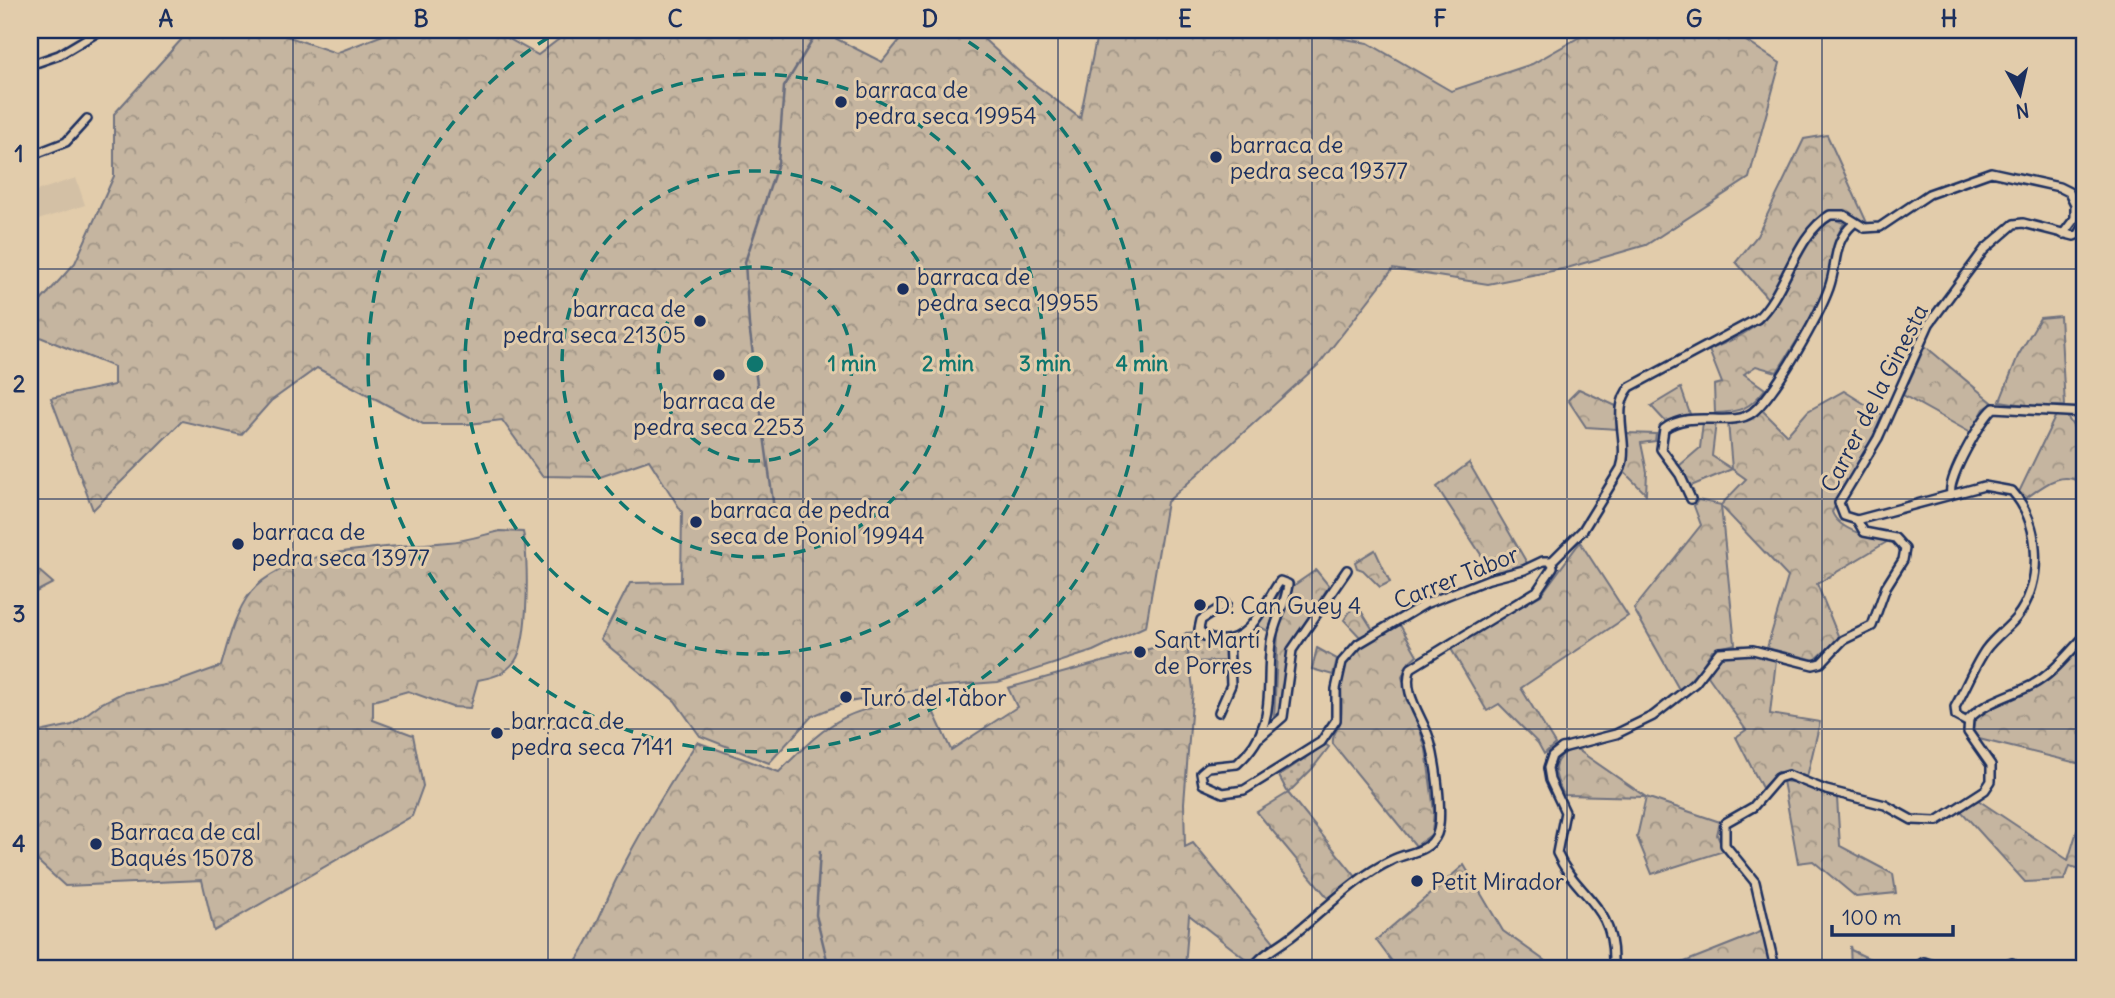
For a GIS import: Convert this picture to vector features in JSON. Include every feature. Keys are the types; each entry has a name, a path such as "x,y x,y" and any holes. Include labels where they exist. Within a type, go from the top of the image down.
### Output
{"street":[{"path":"30,65 59,55 102,30"},
{"path":"30,156 66,142 87,119"},
{"path":"1253,968 1262,957 1375,870 1392,860 1421,850 1434,839 1439,819 1432,752 1407,677 1420,660 1537,591 1552,570 1552,561 1583,530 1621,468 1621,403 1630,387 1757,320 1772,304 1788,271 1826,218 1844,215 1853,224 1865,228 1880,227 1928,194 1991,172 2059,187 2069,192 2075,204 2075,218 2063,234 2076,236 2085,224"},
{"name":"Carrer de la Ginesta","path":"1967,722 1956,716 1955,706 1983,653 2023,608 2035,572 2037,555 2024,508 2012,491 1984,486 1857,520 1844,516 1839,503 1878,438 1929,324 1984,250 2014,224 2023,223 2063,234"},
{"path":"1691,499 1680,475 1661,449 1664,429 1687,418 1741,417 1756,409 1791,359 1825,297 1838,243 1853,224"},
{"path":"1951,493 1950,483 1956,471 1985,417 1994,408 2085,413"},
{"path":"1613,962 1613,936 1606,921 1557,853 1565,811 1550,780 1548,768 1552,756 1563,748 1616,734 1653,716 1695,683 1719,652 1753,650 1814,665 1821,663 1843,640 1872,626 1886,587 1903,561 1905,549 1895,538 1864,532 1857,520"},
{"name":"Carrer Tàbor","path":"1229,640 1253,622 1280,581 1287,583 1288,588 1272,638 1270,701 1260,737 1237,764 1205,769 1200,777 1203,784 1223,793 1244,790 1321,742 1336,720 1336,689 1342,662 1358,644 1425,604 1489,579 1524,570 1543,561 1552,561"},
{"path":"1260,737 1283,717 1292,650 1347,570"},
{"path":"1219,712 1231,685 1229,640 1209,639 1199,629 1201,620 1226,604"},
{"path":"1775,968 1755,882 1725,845 1726,824 1753,807 1778,778 1788,775 1825,790 1885,805 1912,820 1937,821 1985,790 1991,781 1991,765 1970,735 1967,722 1984,707 2032,685 2051,672 2085,636"},
{"path":"1915,968 1924,962 1942,968"},
{"path":"1999,968 2012,964"}],"shaded area":[{"path":"76,178 85,205 38,220 37,256 41,261 30,269 30,193"}],"green space":[{"path":"190,30 269,30 336,53 396,30 493,30 538,55 571,30 808,30 829,35 882,62 908,30 974,30 1025,77 1080,118 1098,30 1292,30 1368,43 1451,91 1532,64 1592,30 1729,30 1780,63 1749,178 1646,245 1567,268 1488,284 1393,269 1319,364 1167,502 1146,626 1093,651 998,682 931,687 844,703 812,716 769,763 700,736 675,701 601,640 630,583 681,582 682,512 649,460 600,477 542,476 502,420 469,424 423,424 317,368 271,401 241,435 182,421 93,510 51,398 114,385 114,367 30,333 30,313 75,263 114,176 114,114"},
{"path":"1827,135 1868,225 1844,211 1825,213 1797,248 1768,299 1736,262 1757,236 1804,139"},
{"path":"1833,219 1844,223 1835,241 1826,285 1804,329 1777,372 1756,366 1744,374 1765,389 1754,401 1738,410 1715,413 1714,385 1722,383 1709,350 1744,334 1766,316 1779,299 1814,236"},
{"path":"2060,316 2065,406 2038,407 2000,401 2018,356 2040,318"},
{"path":"1925,346 1993,403 1984,409 1971,433 1903,395"},
{"path":"1681,388 1690,414 1665,421 1651,406"},
{"path":"1579,389 1616,406 1617,429 1586,427 1568,400"},
{"path":"1844,391 1884,416 1832,512 1841,524 1849,529 1890,540 1817,584 1839,638 1815,660 1767,648 1788,577 1721,506 1735,644 1712,650 1701,668 1680,691 1634,609 1701,525 1694,506 1698,500 1721,505 1746,479 1732,469 1728,422 1746,419 1761,409 1787,435 1808,411"},
{"path":"2056,415 2066,415 2085,445 2085,486 2069,478 2062,478 2046,484 2025,499 2019,492"},
{"path":"1703,422 1716,422 1712,456 1732,469 1691,486 1679,466 1700,448"},
{"path":"1626,433 1656,434 1655,441 1641,443 1647,472 1646,494 1624,472 1628,457"},
{"path":"1469,463 1527,564 1493,573 1437,487"},
{"path":"500,531 523,532 525,544 525,618 520,651 515,661 498,675 478,680 470,708 452,707 408,691 373,701 373,720 413,735 423,786 412,816 214,931 202,880 65,886 30,854 30,734 72,725 100,704 122,693 171,684 221,666 245,600 268,577 290,566 343,552 455,541"},
{"path":"1580,542 1628,616 1521,688 1555,744 1544,754 1538,743 1499,704 1487,711 1450,647 1541,595"},
{"path":"1375,550 1390,582 1380,587 1363,570 1357,568 1355,562"},
{"path":"30,563 53,583 30,595"},
{"path":"1316,570 1329,586 1288,649 1280,710 1274,718 1278,630 1293,586"},
{"path":"1284,587 1268,631 1256,625"},
{"path":"1356,603 1373,630 1360,637 1344,620"},
{"path":"1400,625 1417,655 1409,662 1402,677 1426,749 1434,811 1432,834 1416,846 1333,744 1341,719 1341,680 1345,665 1356,650"},
{"path":"1195,632 1204,640 1225,644 1226,661 1189,662 1186,633"},
{"path":"1186,633 1193,689 1184,803 1185,847 1193,843 1275,943 1251,963 1189,915 1185,968 571,968 590,937 634,846 697,742 779,772 815,738 844,718 878,707 928,700 951,750 1017,707 1008,688 1167,644"},
{"path":"2085,639 2085,765 1979,739 1973,730 1975,718 2057,672"},
{"path":"1317,648 1337,659 1333,675 1312,669"},
{"path":"1724,654 1757,654 1776,660 1770,714 1820,722 1807,777 1793,772 1778,772 1762,788 1736,737 1746,730 1708,676 1719,657"},
{"path":"1325,744 1329,747 1288,793 1279,776"},
{"path":"1575,748 1646,797 1564,795 1555,767 1561,756"},
{"path":"1783,781 1798,783 1837,798 1840,846 1893,874 1896,893 1856,897 1813,861 1798,863"},
{"path":"1288,793 1357,878 1328,898 1257,812"},
{"path":"1646,797 1720,822 1717,835 1724,851 1652,874 1637,837"},
{"path":"1978,800 2068,860 2085,805 2085,870 2069,866 2064,880 2025,882 1961,811"},
{"path":"1464,865 1503,931 1555,968 1397,968 1376,940"},
{"path":"1763,931 1770,968 1672,967"},
{"path":"1850,946 1851,950 1889,968 1851,968"}],"waterway":[{"path":"774,509 749,325 745,262 778,163 784,87 812,41 813,30"},
{"path":"820,851 816,915 829,968"}],"place":[{"name":"barraca de pedra seca 19954","path":"841,102"},
{"name":"barraca de pedra seca 19377","path":"1216,157"},
{"name":"barraca de pedra seca 19955","path":"903,289"},
{"name":"barraca de pedra seca 21305","path":"700,321"},
{"name":"barraca de pedra seca 2253","path":"719,375"},
{"name":"barraca de pedra seca de Poniol 19944","path":"696,522"},
{"name":"barraca de pedra seca 13977","path":"238,544"},
{"name":"D. Can Guey 4","path":"1200,605"},
{"name":"Sant Martí de Porres","path":"1140,652"},
{"name":"Turó del Tàbor","path":"846,697"},
{"name":"barraca de pedra seca 7141","path":"497,733"},
{"name":"Barraca de cal Baqués 15078","path":"96,844"},
{"name":"Petit Mirador","path":"1417,881"}]}
